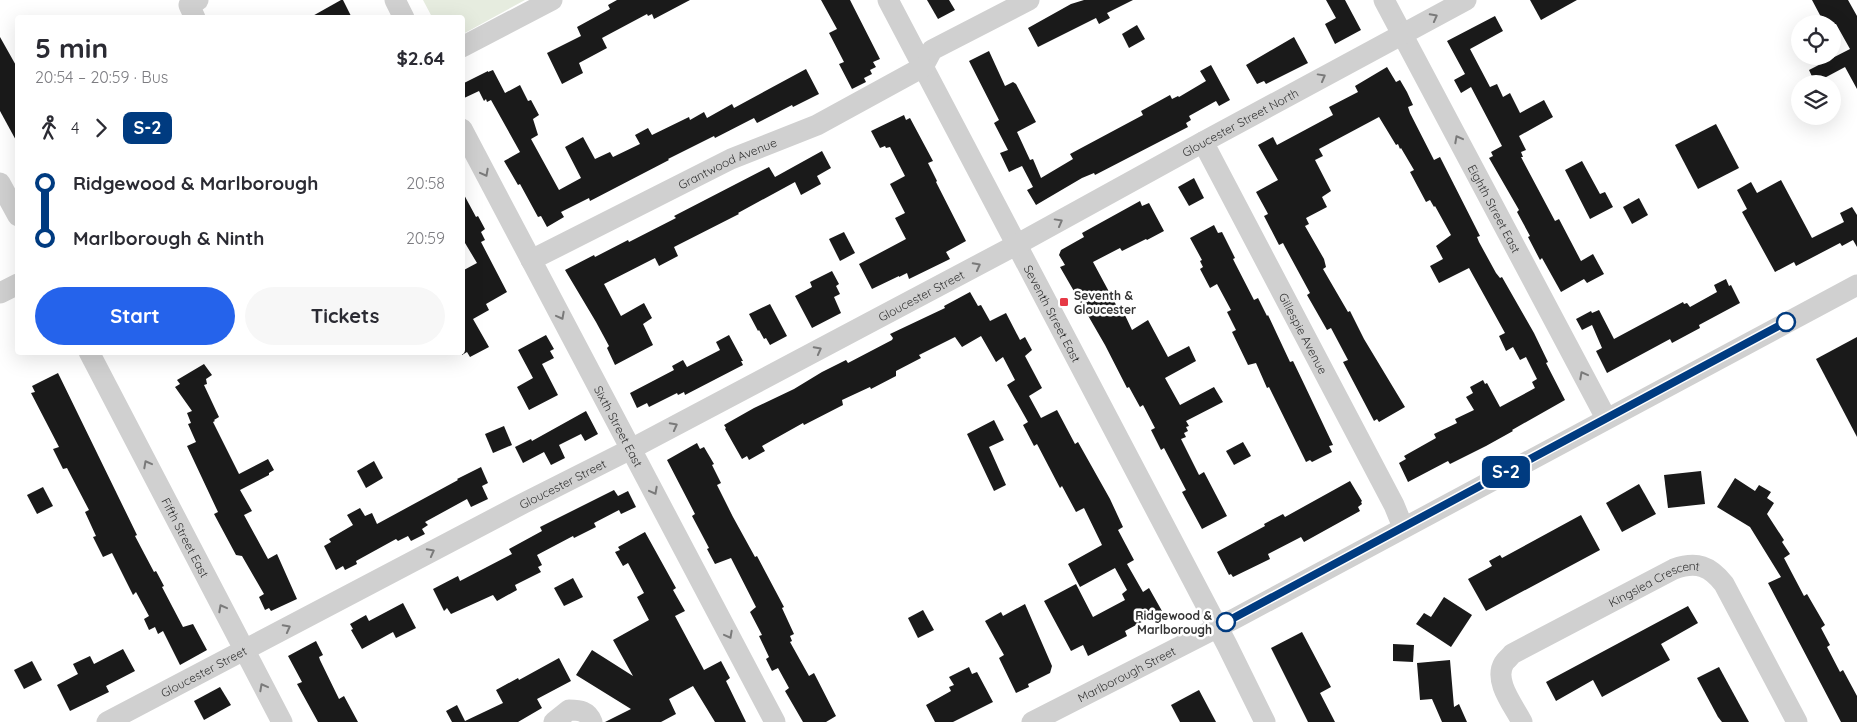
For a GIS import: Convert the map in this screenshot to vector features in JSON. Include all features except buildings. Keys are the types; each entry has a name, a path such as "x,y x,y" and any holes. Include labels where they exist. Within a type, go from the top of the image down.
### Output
{"street":[{"path":"194,15 189,5 198,0"},
{"path":"395,0 402,15"},
{"path":"465,45 552,0"},
{"name":"Seventh Street East","path":"888,0 1265,722"},
{"path":"923,67 932,50 1029,0"},
{"name":"Eighth Street East","path":"1384,0 1606,418"},
{"name":"Gloucester Street North","path":"1016,245 1466,0"},
{"name":"Grantwood Avenue","path":"531,260 731,159 817,125 923,67"},
{"name":"Sixth Street East","path":"465,135 775,722"},
{"name":"Gillespie Avenue","path":"1203,142 1389,496 1403,527"},
{"path":"0,183 15,210"},
{"name":"Gloucester Street","path":"107,722 515,508 632,449 1016,245"},
{"name":"Marlborough Street","path":"1032,722 1217,627 1857,285"},
{"path":"0,293 15,286"},
{"name":"Fifth Street East","path":"91,355 282,722"},
{"name":"Kingslea Crescent","path":"1522,722 1503,687 1501,676 1504,663 1512,654 1674,569 1686,565 1704,567 1716,574 1724,584 1797,722"},
{"path":"554,722 569,710 581,710 589,715 592,722"}],"shaded area":[{"path":"423,0 525,0 465,33 465,15 431,15"}],"bus line":[{"name":"S-2","path":"1226,622 1786,322"}],"place":[{"name":"Seventh & Gloucester","path":"1064,302"},
{"name":"Ridgewood & Marlborough","path":"1226,622"}]}
